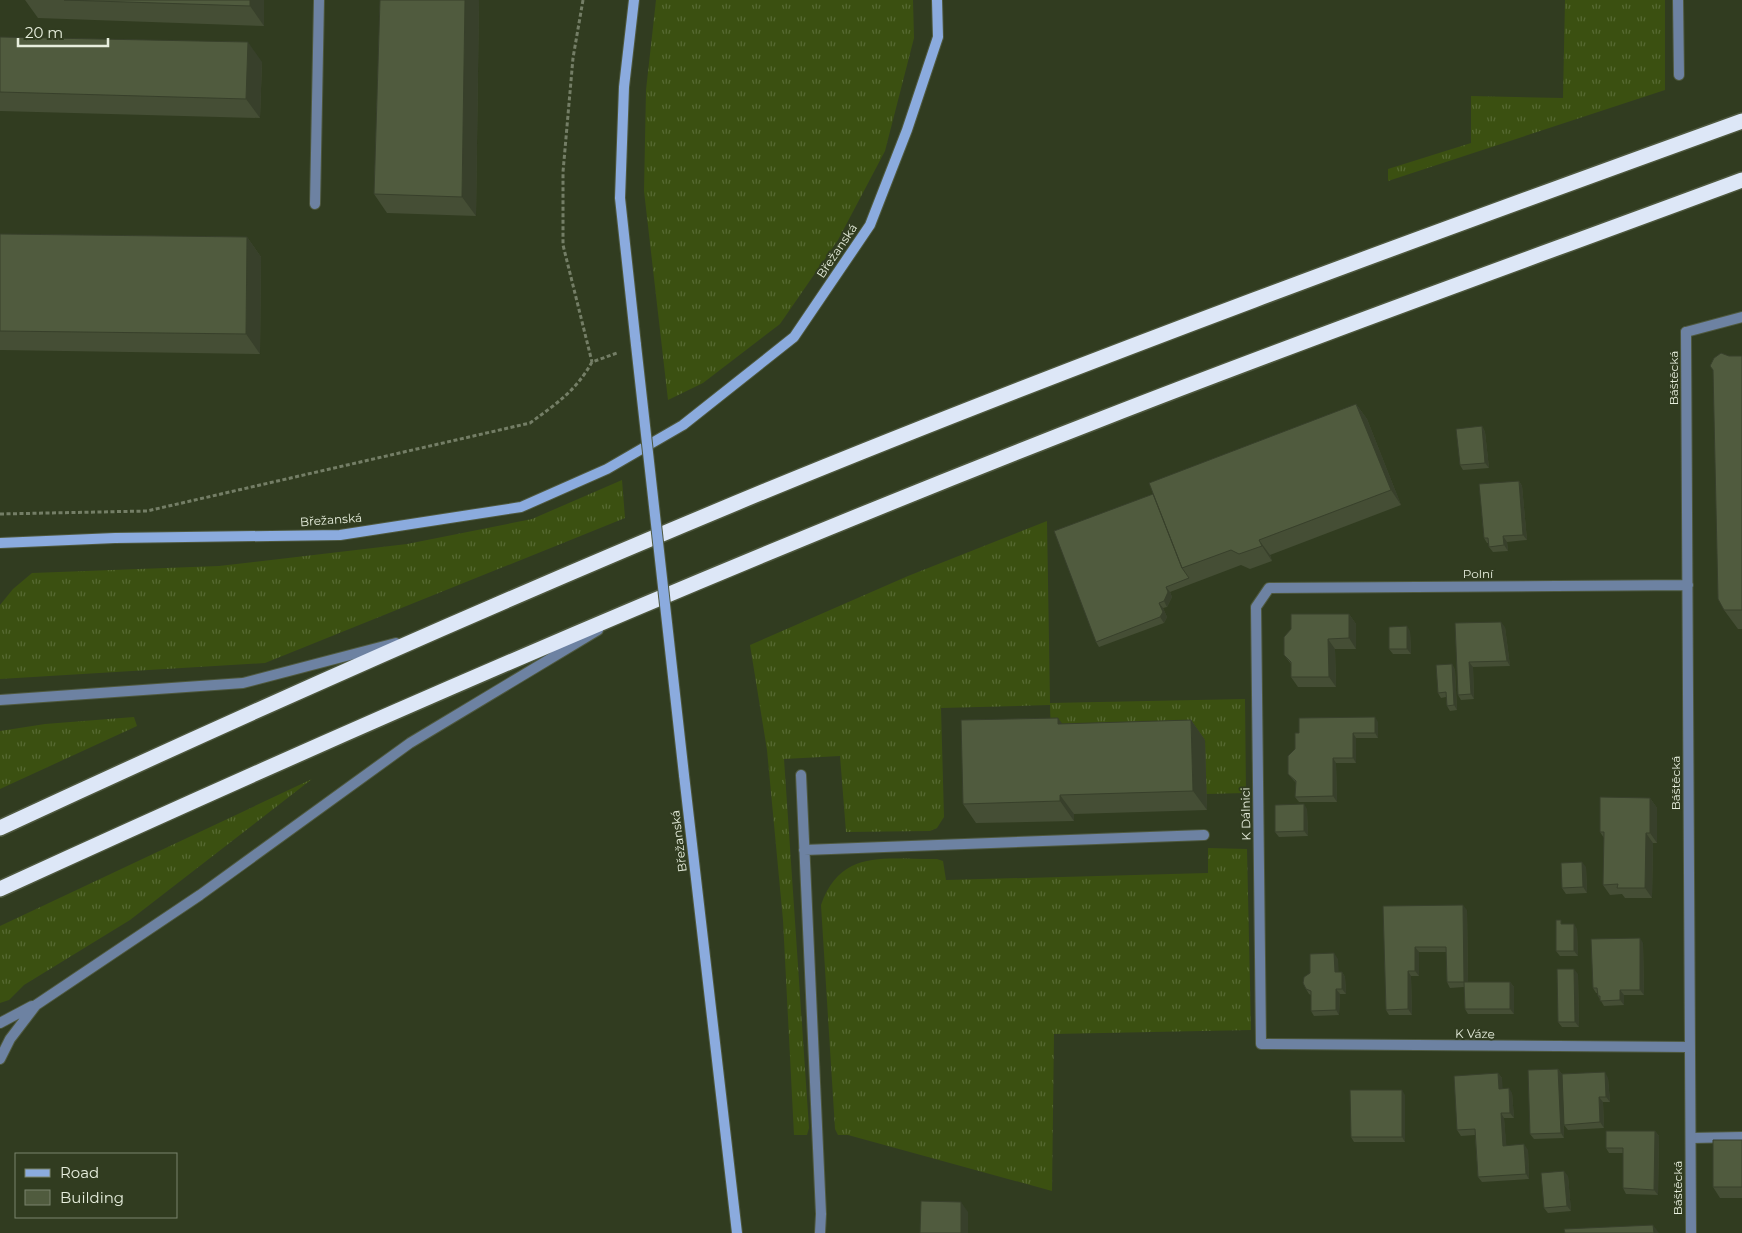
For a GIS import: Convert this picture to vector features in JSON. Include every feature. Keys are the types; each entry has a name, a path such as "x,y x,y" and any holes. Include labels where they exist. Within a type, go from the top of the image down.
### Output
{"highway":[{"path":"0,828 153,757 438,631 769,490 1076,367 1742,121"},
{"path":"0,889 180,807 634,610 1105,417 1742,180"}],"street":[{"path":"315,204 319,0"},
{"name":"Břežanská","path":"634,0 624,87 620,198 737,1233"},
{"name":"Břežanská","path":"0,544 115,538 340,535 521,507 615,464 682,425 794,337 870,225 907,130 938,37 937,0"},
{"path":"1678,0 1679,76"},
{"name":"Báštěcká","path":"1691,1233 1686,332 1742,317"},
{"name":"Polní","path":"1268,588 1688,585"},
{"name":"K Dálnici","path":"1261,1044 1256,607 1268,588"},
{"path":"0,1023 36,1005 200,895 410,742 634,610"},
{"path":"0,700 243,683 438,631"},
{"path":"801,775 821,1214 820,1233"},
{"path":"804,850 1204,835"},
{"path":"0,1059 10,1039 36,1005"},
{"name":"K Váze","path":"1261,1044 1689,1048"},
{"path":"1691,1138 1742,1137"}],"path":[{"path":"583,0 573,58 563,172 563,245 592,362"},
{"path":"0,514 147,511 530,423 568,395 580,382 592,362 620,352"}],"green space":[{"path":"656,0 913,0 914,38 885,151 838,240 780,324 703,383 668,400 644,191 646,90"},
{"path":"1565,0 1665,0 1665,90 1388,181 1388,169 1471,143 1471,96 1563,98"},
{"path":"622,480 625,518 265,663 0,679 0,605 13,589 32,573 219,566 407,544 532,519"},
{"path":"1047,521 1050,703 1245,699 1246,793 1206,794 1051,737 1050,705 941,708 944,817 937,828 930,831 846,832 840,756 784,759 809,1128 807,1135 794,1135 783,920 767,750 750,645 908,576"},
{"path":"134,717 137,726 0,789 0,731 45,724"},
{"path":"312,779 130,920 24,985 9,1000 0,1003 0,926"},
{"path":"1208,848 1247,849 1251,1030 1054,1034 1052,1191 848,1135 838,1135 835,1129 821,905 830,886 841,873 854,865 868,861 901,858 937,859 943,861 946,880 1208,873"}],"building":[{"path":"64,0 250,0 250,6"},
{"path":"380,0 465,0 462,197 374,194"},
{"path":"0,37 248,42 246,99 0,92"},
{"path":"0,234 247,237 246,334 0,331"},
{"path":"1721,353 1729,356 1742,356 1742,610 1724,610 1718,599 1713,370 1710,366 1714,358"},
{"path":"1356,404 1391,490 1259,540 1262,546 1239,554 1231,550 1182,568 1149,483"},
{"path":"1482,426 1485,463 1460,465 1456,429"},
{"path":"1519,481 1523,535 1503,536 1504,545 1489,547 1488,538 1484,538 1479,484"},
{"path":"1153,494 1182,568 1189,578 1166,587 1168,592 1164,601 1159,603 1163,612 1160,617 1096,642 1054,531"},
{"path":"1291,614 1349,614 1349,638 1328,639 1329,677 1291,677 1291,662 1284,655 1284,637 1291,629"},
{"path":"1501,622 1507,661 1469,662 1471,694 1458,695 1455,623"},
{"path":"1407,626 1407,649 1389,649 1389,627"},
{"path":"1452,664 1454,705 1447,706 1446,692 1438,693 1436,665"},
{"path":"1375,717 1375,733 1353,733 1353,758 1333,758 1333,796 1295,797 1296,781 1288,774 1288,756 1295,749 1295,733 1299,733 1299,718"},
{"path":"1058,718 1058,724 1191,720 1193,791 1060,795 1060,801 963,804 961,720"},
{"path":"1600,797 1650,798 1650,833 1646,833 1645,888 1617,888 1618,884 1603,885 1604,832 1600,832"},
{"path":"1304,804 1304,831 1275,832 1275,805"},
{"path":"1582,862 1583,887 1562,888 1561,863"},
{"path":"1463,905 1464,982 1447,982 1446,947 1415,947 1415,971 1408,971 1408,1009 1386,1010 1383,906"},
{"path":"1556,920 1561,920 1561,924 1574,924 1574,951 1556,951"},
{"path":"1640,938 1640,990 1620,990 1620,1000 1600,1001 1597,988 1593,988 1591,939"},
{"path":"1334,953 1335,972 1342,972 1342,989 1336,989 1336,1010 1311,1011 1311,991 1306,989 1303,983 1304,977 1310,973 1310,954"},
{"path":"1557,969 1574,969 1575,1022 1558,1022"},
{"path":"1464,982 1510,982 1510,1009 1465,1009"},
{"path":"1558,1069 1561,1133 1530,1134 1528,1070"},
{"path":"1605,1072 1606,1097 1599,1097 1600,1122 1564,1125 1562,1074"},
{"path":"1498,1073 1499,1089 1509,1088 1510,1113 1501,1113 1503,1146 1524,1144 1526,1174 1478,1177 1475,1129 1457,1130 1454,1076"},
{"path":"1350,1090 1402,1090 1402,1137 1351,1137"},
{"path":"1606,1131 1655,1131 1654,1190 1623,1188 1623,1148 1606,1148"},
{"path":"1713,1140 1742,1140 1742,1187 1713,1187"},
{"path":"1564,1171 1567,1206 1544,1208 1541,1173"},
{"path":"921,1201 961,1202 961,1233 920,1233"},
{"path":"1653,1225 1654,1233 1565,1233 1564,1229"}]}
